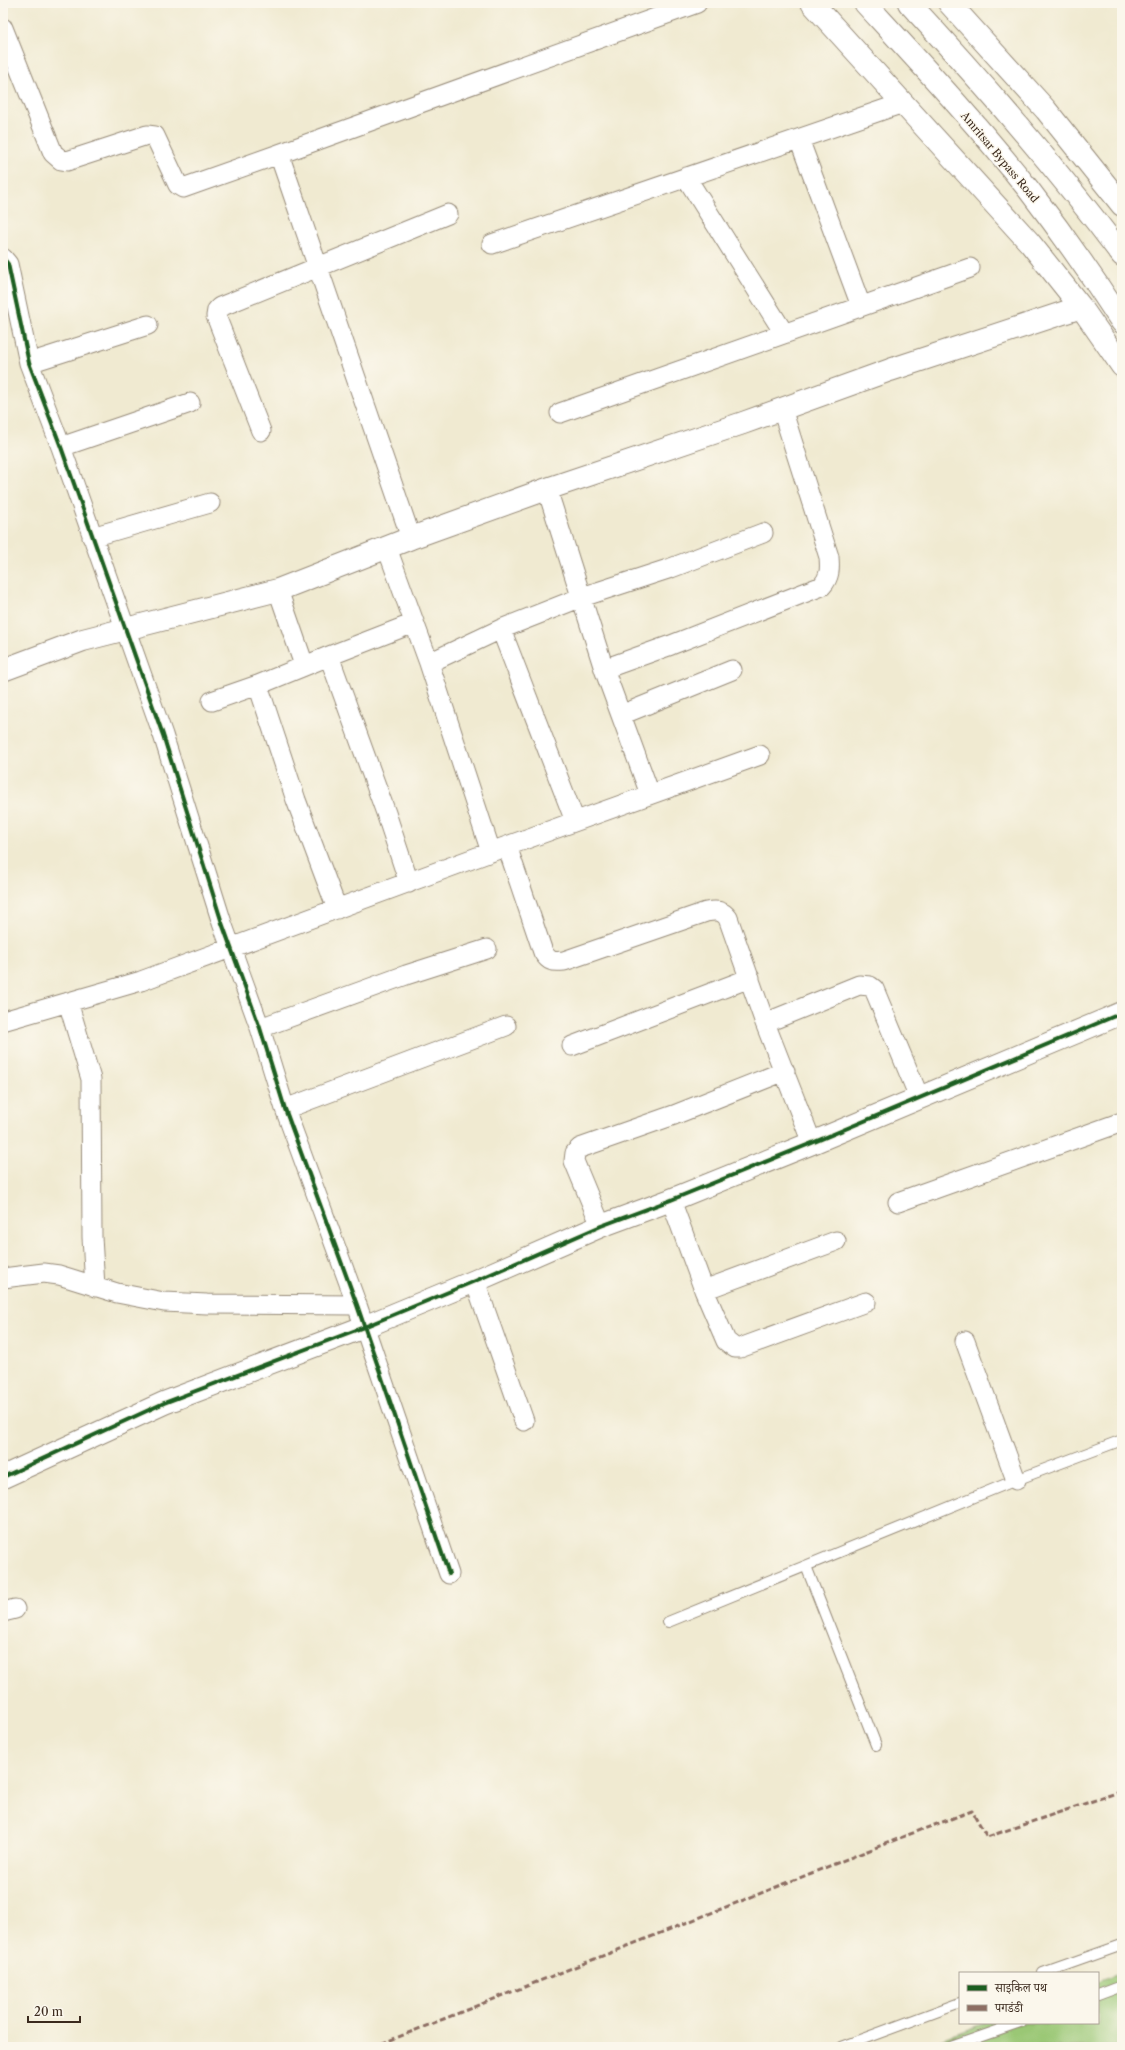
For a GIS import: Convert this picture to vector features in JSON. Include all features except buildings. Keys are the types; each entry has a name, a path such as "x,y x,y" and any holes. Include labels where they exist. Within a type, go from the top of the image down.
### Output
{"main road":[{"path":"812,3 1030,243 1082,307 1122,366"},
{"name":"Amritsar Bypass Road","path":"865,3 975,125 1029,190 1083,263 1122,322"},
{"path":"909,3 1015,122 1078,197 1122,255"},
{"path":"949,3 1046,110 1122,205"},
{"path":"3,670 83,640 124,628 278,590 411,538 547,489 782,409 890,370 1082,307"},
{"path":"3,1477 164,1403 364,1327 601,1226 671,1200 812,1143 1122,1013"}],"street":[{"path":"5,40 53,153 61,160 67,161 147,135 153,135 155,136 178,185 183,188 697,3"},
{"path":"492,244 903,103"},
{"path":"799,139 860,306"},
{"path":"279,154 411,538"},
{"path":"686,177 784,333"},
{"path":"261,431 216,316 217,310 227,303 318,268 448,214"},
{"path":"3,258 8,264 29,364 61,447 163,735 220,916 260,1028 285,1109 357,1305 449,1574"},
{"path":"560,413 970,268"},
{"path":"29,364 148,325"},
{"path":"61,447 190,403"},
{"path":"604,669 671,645 815,589 826,582 830,571 828,557 782,409"},
{"path":"547,489 604,669 650,794"},
{"path":"92,537 210,504"},
{"path":"429,663 501,629 582,597 671,568 763,533"},
{"path":"387,548 499,849 547,959 553,962 564,961 706,912 719,910 724,913 728,918 765,1023 812,1143"},
{"path":"278,590 304,665"},
{"path":"212,701 258,685 304,665 414,623"},
{"path":"501,629 575,821"},
{"path":"329,656 386,813 409,883"},
{"path":"621,715 732,670"},
{"path":"258,685 291,786 337,909"},
{"path":"3,1021 141,981 575,821 760,755"},
{"path":"260,1028 406,975 487,949"},
{"path":"572,1046 750,978"},
{"path":"765,1023 859,985 870,986 874,989 919,1097"},
{"path":"68,1002 91,1079 92,1237 95,1287"},
{"path":"285,1109 506,1026"},
{"path":"601,1226 574,1161 575,1153 580,1148 674,1115 785,1071"},
{"path":"898,1202 1122,1122"},
{"path":"671,1200 704,1290 726,1341 735,1348 740,1348 866,1302"},
{"path":"704,1290 836,1241"},
{"path":"3,1278 44,1273 60,1275 95,1287 164,1302 207,1304 357,1305"},
{"path":"475,1281 524,1421"},
{"path":"965,1341 1016,1480"}],"lane":[{"path":"668,1622 1016,1480 1122,1440"},
{"path":"806,1566 876,1745"},
{"path":"1046,1972 1122,1945"},
{"path":"1099,1995 1122,1986"},
{"path":"841,2047 959,2003"},
{"path":"951,2047 1017,2024"}],"green space":[{"path":"1122,1972 1122,2047 920,2047 982,2024 1099,2024 1099,1981"}],"marked path":[{"path":"373,2047 905,1836 972,1811 987,1837 1122,1791"}],"cycle path":[{"path":"3,258 8,264 29,363 61,447 163,735 222,923 260,1028 285,1109 357,1305 449,1574"},
{"path":"3,1477 164,1403 364,1327 601,1226 671,1200 812,1143 1122,1013"}]}
